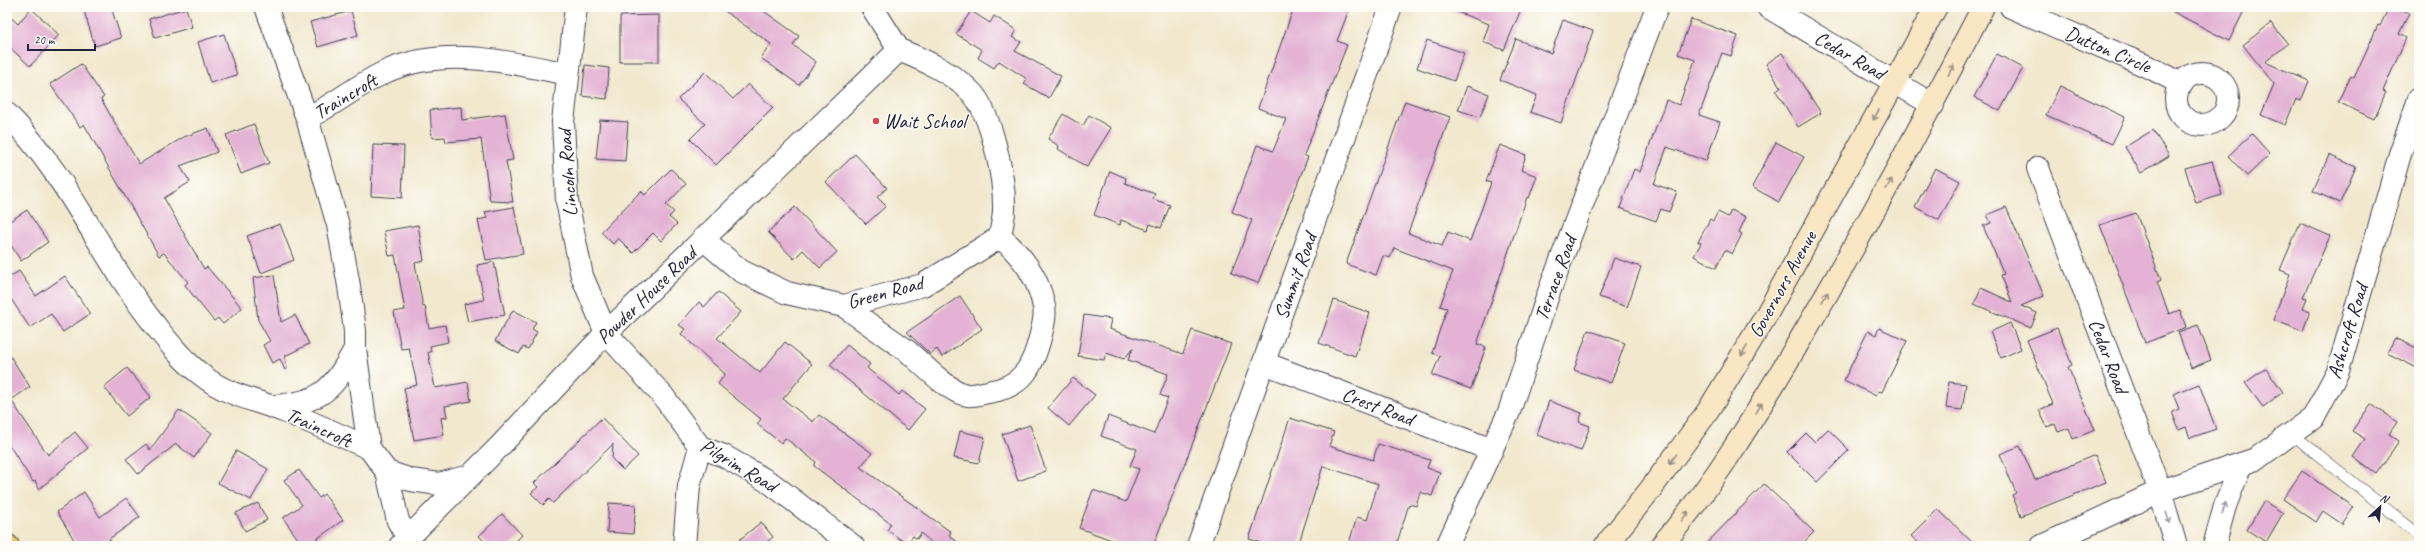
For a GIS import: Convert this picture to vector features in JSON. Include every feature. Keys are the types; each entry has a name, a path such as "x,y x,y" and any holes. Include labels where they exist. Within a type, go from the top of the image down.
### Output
{"street":[{"path":"266,7 307,118"},
{"name":"Lincoln Road","path":"576,7 563,122 567,201 582,276 606,333"},
{"path":"844,306 907,351 953,389 967,395 999,391 1014,385 1024,375 1032,363 1040,336 1044,309 1038,288 1029,267 1017,251 1000,237 1004,210 1001,182 992,132 979,101 972,92 941,70 899,50 872,7"},
{"name":"Summit Road","path":"1198,546 1392,7"},
{"name":"Terrace Road","path":"1447,546 1509,412 1549,292 1657,7"},
{"name":"Cedar Road","path":"1768,7 1895,81 1932,105"},
{"name":"Governors Avenue","path":"1605,546 1650,490 1708,411 1764,318 1936,7"},
{"path":"1661,546 1679,525 1748,426 1867,226 1984,7"},
{"name":"Dutton Circle","path":"2011,7 2153,69 2182,84"},
{"name":"Powder House Road","path":"404,542 466,478 499,447 606,333 899,50"},
{"name":"Traincroft","path":"404,542 387,472 369,448 355,349 355,331 338,225 307,118 330,106 385,72 421,61 455,58 495,60 568,74"},
{"name":"Ashcroft Road","path":"2042,546 2160,491 2256,459 2313,418 2338,372 2391,184 2419,99"},
{"name":"Traincroft","path":"7,114 41,153 140,306 174,350 190,366 221,388 237,396 270,406 369,448"},
{"name":"Cedar Road","path":"2038,168 2160,491 2176,546"},
{"name":"Green Road","path":"703,239 748,274 787,293 844,306 922,284 1000,237"},
{"name":"Pilgrim Road","path":"606,333 663,396 700,447 731,460 772,484 853,546"},
{"name":"Traincroft","path":"270,406 305,402 326,390 343,372 355,349"},
{"name":"Crest Road","path":"1264,363 1492,450"},
{"path":"684,546 689,486 700,447"},
{"path":"2214,546 2225,506 2240,465"},
{"path":"387,472 424,483 439,484 466,478"}],"lane":[{"path":"2292,434 2419,535"}],"building":[{"path":"96,7 111,7 121,38 95,46 84,11"},
{"path":"719,7 758,7 799,36 793,45 816,62 799,85 761,58 771,44"},
{"path":"1294,7 1350,7 1337,41 1347,45 1304,155 1308,157 1258,283 1231,273 1252,220 1232,212 1257,145 1273,151 1286,119 1258,108"},
{"path":"1450,7 1522,7 1504,50 1483,42 1489,24 1449,9"},
{"path":"2164,7 2246,7 2229,41"},
{"path":"2389,7 2397,7 2409,13 2399,34 2406,38 2383,91 2386,92 2374,119 2338,102 2350,76 2354,78 2378,25 2380,26"},
{"path":"31,8 59,35 30,66 7,45 7,14 18,24"},
{"path":"186,8 192,27 155,38 149,19"},
{"path":"351,11 358,35 318,47 310,22"},
{"path":"971,11 990,23 994,16 1016,30 1012,37 1021,42 1015,51 1061,76 1049,98 1024,84 1027,79 999,61 994,68 978,58 982,50 956,34"},
{"path":"659,15 659,62 620,62 620,16"},
{"path":"1691,19 1738,36 1731,56 1722,53 1699,115 1720,122 1706,161 1667,147 1654,184 1677,192 1669,212 1661,209 1656,221 1620,208 1634,169 1640,172 1666,100 1679,105 1695,60 1678,54"},
{"path":"1563,20 1593,31 1561,123 1530,112 1537,95 1500,80 1516,39 1551,53"},
{"path":"2271,23 2288,44 2265,62 2309,81 2301,101 2296,99 2285,125 2261,115 2274,84 2243,45"},
{"path":"224,34 237,75 210,83 198,42"},
{"path":"1427,40 1464,53 1454,81 1417,68"},
{"path":"1782,53 1821,113 1798,127 1776,91 1781,88 1766,64"},
{"path":"1997,54 2023,68 2000,111 1974,97"},
{"path":"81,64 104,97 101,99 139,164 184,137 208,128 217,152 180,166 190,182 164,198 204,269 207,267 242,308 223,324 218,318 214,321 185,285 188,282 164,253 159,256 84,124 80,127 50,84"},
{"path":"585,65 609,68 607,99 582,96"},
{"path":"705,72 733,99 748,84 773,108 716,165 690,139 705,124 678,99"},
{"path":"1467,86 1489,94 1480,117 1458,110"},
{"path":"2060,86 2125,117 2112,144 2046,115"},
{"path":"1405,101 1450,117 1408,233 1442,246 1448,232 1470,241 1491,183 1486,181 1500,145 1526,155 1521,170 1537,176 1529,198 1527,197 1477,344 1486,347 1471,389 1432,375 1440,356 1432,353 1447,308 1440,306 1453,271 1394,248 1390,258 1383,256 1376,275 1346,264"},
{"path":"461,107 462,120 505,114 513,160 506,161 513,202 490,201 481,139 446,142 445,137 432,138 430,110"},
{"path":"1063,114 1083,126 1089,115 1111,128 1087,167 1058,149 1059,146 1048,139"},
{"path":"600,120 628,122 625,161 596,159"},
{"path":"254,124 269,163 241,174 226,135"},
{"path":"2153,130 2169,156 2141,173 2125,147"},
{"path":"2252,134 2270,154 2247,176 2228,156"},
{"path":"1776,142 1804,157 1779,202 1752,187"},
{"path":"373,145 404,146 402,198 371,196"},
{"path":"855,154 887,188 877,197 886,206 866,224 826,182"},
{"path":"2329,155 2356,167 2340,203 2313,191"},
{"path":"2212,161 2222,195 2196,203 2185,168"},
{"path":"1935,168 1960,181 1939,220 1915,207"},
{"path":"671,169 686,184 666,205 674,212 669,217 677,224 661,241 653,233 633,253 618,238 613,244 601,232 641,191 645,195"},
{"path":"1110,171 1126,178 1125,183 1155,194 1153,199 1170,205 1161,228 1150,224 1148,230 1121,220 1120,225 1094,215"},
{"path":"514,207 523,254 486,260 478,220 487,218 485,212"},
{"path":"795,207 837,252 820,268 803,250 794,259 768,232"},
{"path":"2006,207 2044,296 2021,306 2037,313 2031,328 1974,304 1981,288 2012,302 2001,275 2004,274 1983,226 1991,223 1987,215"},
{"path":"27,210 48,242 21,261 7,239 7,223"},
{"path":"1731,210 1746,217 1739,232 1742,234 1732,254 1725,250 1716,268 1694,256 1701,243 1698,242 1710,219 1713,221 1718,212 1728,217"},
{"path":"2136,213 2161,280 2157,282 2169,314 2180,310 2186,327 2145,343 2100,225"},
{"path":"2300,223 2330,236 2303,297 2307,298 2303,308 2310,311 2303,331 2273,320 2290,274 2280,270"},
{"path":"280,224 294,260 261,273 247,236"},
{"path":"418,225 424,261 415,263 423,307 425,306 429,328 445,325 448,342 430,346 431,352 428,352 435,388 468,382 471,401 445,406 447,417 441,418 444,435 414,440 404,388 417,385 409,348 401,349 394,312 405,310 395,255 389,256 384,231"},
{"path":"1614,258 1641,267 1627,307 1599,297"},
{"path":"494,262 505,315 468,322 464,304 484,300 477,265"},
{"path":"19,271 36,296 65,276 90,314 63,332 51,314 30,328 7,293 7,279"},
{"path":"274,275 281,322 295,315 309,344 285,356 287,369 285,370 280,359 272,363 263,345 270,341 258,320 253,278"},
{"path":"718,292 741,312 717,338 760,373 785,342 812,364 783,399 813,422 819,415 872,453 860,467 951,532 949,535 962,546 935,546 921,533 917,539 913,536 907,544 887,530 891,524 814,466 816,462 785,438 781,443 757,424 761,419 718,384 725,374 681,334 685,329 679,325 699,302 704,307"},
{"path":"960,296 982,329 942,357 937,349 930,354 907,332"},
{"path":"1334,300 1370,313 1355,356 1319,343"},
{"path":"513,310 536,322 532,329 537,332 528,349 523,347 519,354 495,341"},
{"path":"1084,315 1111,319 1109,329 1183,354 1192,330 1231,344 1153,546 1128,546 1079,528 1093,490 1126,502 1139,469 1130,466 1137,449 1101,436 1108,416 1154,434 1168,398 1160,395 1168,374 1128,360 1133,348 1124,359 1106,353 1104,360 1078,356"},
{"path":"2010,323 2021,349 2001,358 1990,332"},
{"path":"2198,325 2211,360 2191,368 2178,332"},
{"path":"1879,328 1907,341 1882,392 1878,391 1876,396 1844,380 1868,331 1876,335"},
{"path":"2057,328 2072,365 2068,367 2095,430 2073,439 2069,428 2058,432 2055,424 2047,427 2039,410 2053,404 2027,340"},
{"path":"1588,330 1625,343 1611,383 1574,370"},
{"path":"2395,338 2419,349 2419,369 2387,353"},
{"path":"847,345 870,364 867,368 899,395 902,391 925,409 908,430 830,365"},
{"path":"7,351 30,387 11,400 48,455 75,432 88,448 39,489 7,442"},
{"path":"127,368 151,397 127,416 104,387"},
{"path":"2266,368 2283,392 2263,407 2245,383"},
{"path":"1073,378 1095,395 1069,426 1048,408"},
{"path":"1949,382 1966,384 1962,410 1946,408"},
{"path":"2199,384 2216,429 2190,438 2186,427 2179,430 2172,412 2179,409 2173,394"},
{"path":"1549,401 1582,413 1579,422 1590,426 1581,451 1537,435"},
{"path":"2371,404 2397,422 2389,434 2399,441 2376,474 2353,457 2365,439 2352,431"},
{"path":"179,410 212,433 194,458 176,444 138,474 126,459 146,444 150,450"},
{"path":"602,418 638,456 623,470 612,459 613,444 553,503 549,499 543,505 531,493 538,487 534,483"},
{"path":"1290,418 1334,432 1329,446 1373,460 1378,444 1430,460 1427,468 1440,472 1432,496 1420,492 1416,506 1409,504 1396,546 1348,546 1357,517 1367,520 1378,484 1323,466 1298,546 1272,546 1249,539"},
{"path":"1030,425 1046,471 1018,481 1002,434"},
{"path":"1828,429 1849,450 1817,482 1787,452 1806,433 1815,442"},
{"path":"960,431 985,437 979,463 954,458"},
{"path":"2020,446 2035,480 2095,455 2106,482 2021,516 2012,495 2016,493 2000,454"},
{"path":"236,451 268,469 251,500 218,483"},
{"path":"299,470 319,498 324,494 343,520 307,546 303,546 283,518 302,505 284,480"},
{"path":"2302,471 2354,507 2342,524 2323,511 2316,522 2283,499"},
{"path":"1764,484 1814,532 1800,546 1704,546"},
{"path":"84,492 100,517 126,498 140,517 109,539 114,546 78,546 57,512"},
{"path":"2264,501 2283,513 2266,542 2247,530"},
{"path":"258,503 267,520 245,531 236,513"},
{"path":"609,503 636,505 633,534 607,532"},
{"path":"1938,509 1976,546 1922,546 1911,536"},
{"path":"502,514 522,535 511,546 489,546 479,536"},
{"path":"761,522 773,537 762,546 732,546"}],"place":[{"name":"Wait School","path":"876,121"}]}
